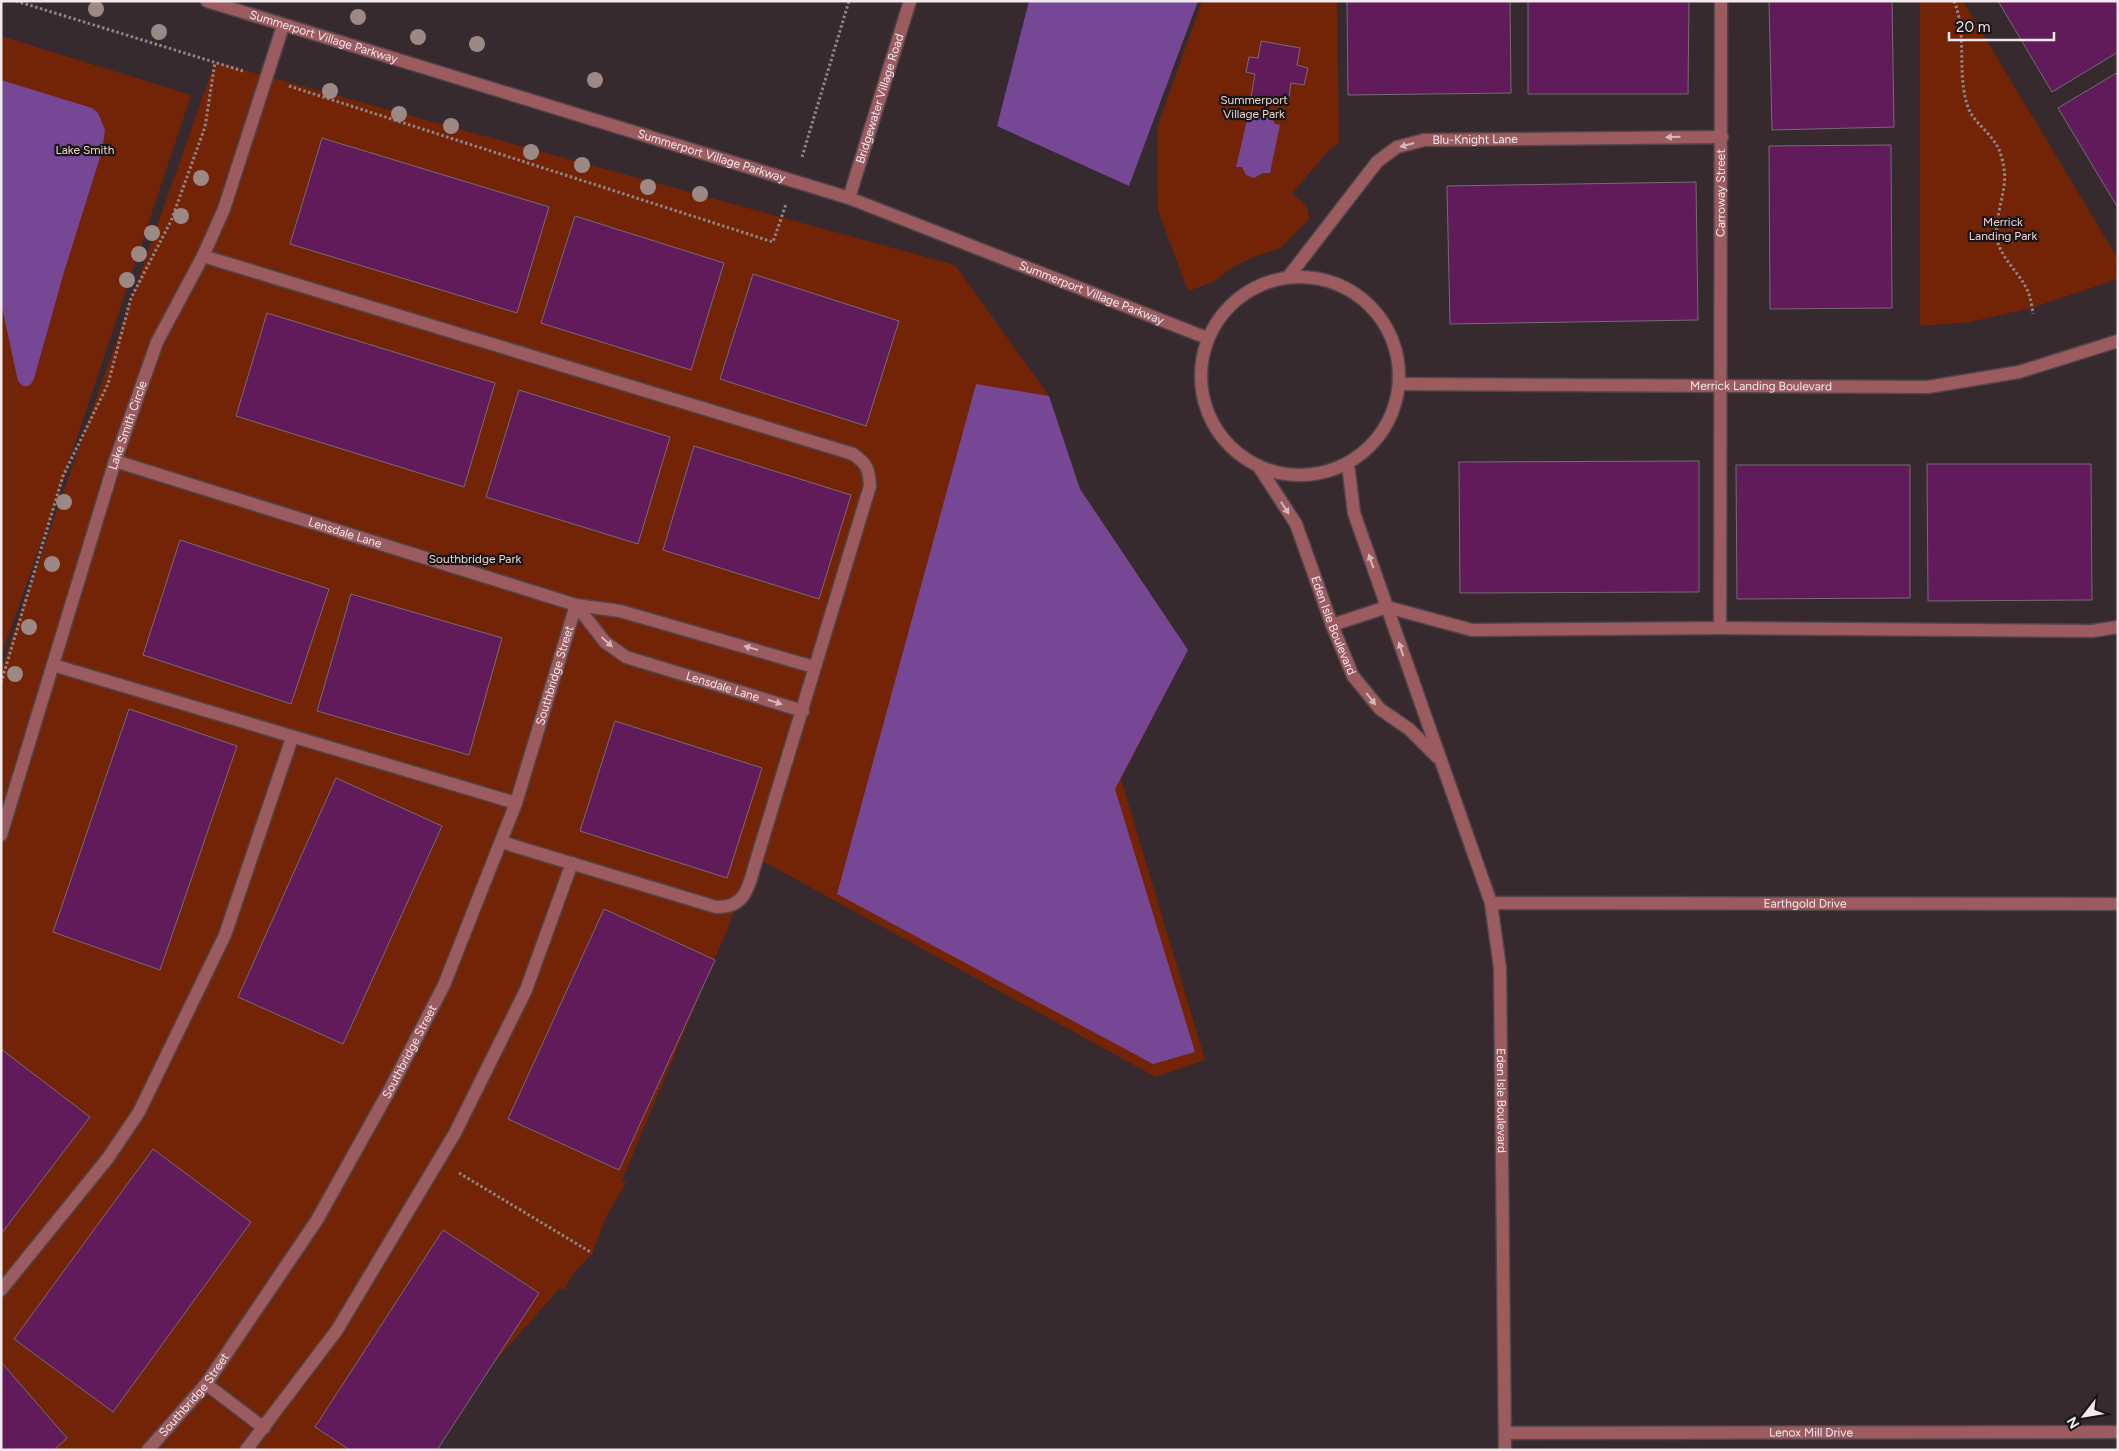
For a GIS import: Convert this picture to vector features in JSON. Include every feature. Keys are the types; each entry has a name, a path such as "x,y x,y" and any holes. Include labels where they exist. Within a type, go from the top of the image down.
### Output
{"street":[{"name":"Summerport Village Parkway","path":"207,1 283,26 849,198 1207,338"},
{"name":"Bridgewater Village Road","path":"849,198 910,1"},
{"name":"Carroway Street","path":"1720,628 1721,1"},
{"name":"Lake Smith Circle","path":"1,835 115,461 157,342 203,256 224,209 283,26"},
{"name":"Blu-Knight Lane","path":"1289,276 1377,162 1397,148 1424,140 1722,137"},
{"path":"203,256 853,454 864,462 869,474 870,486 814,667 803,711 746,891 738,903 727,908 716,907 502,842"},
{"path":"1289,276 1324,279 1356,293 1381,318 1396,349 1400,384 1392,416 1374,443 1348,464 1304,476 1259,467 1228,445 1207,413 1200,375 1207,338 1221,315 1240,296 1263,282 1289,276"},
{"name":"Merrick Landing Boulevard","path":"1400,384 1928,387 2018,372 2118,341"},
{"name":"Lensdale Lane","path":"115,461 576,605 620,611 814,667"},
{"name":"Eden Isle Boulevard","path":"1348,464 1354,513 1491,903 1500,968 1505,1450"},
{"name":"Eden Isle Boulevard","path":"1259,467 1296,524 1332,626 1353,676 1380,709 1409,730 1440,761"},
{"name":"Lensdale Lane","path":"576,605 605,642 626,657 803,711"},
{"name":"Southbridge Street","path":"148,1450 206,1384 317,1220 389,1091 444,985 516,804 576,605"},
{"path":"1332,626 1387,607 1472,630 1720,628 2092,630 2118,628"},
{"path":"53,665 516,804"},
{"path":"1,1290 108,1158 139,1112 225,935 292,738"},
{"path":"246,1450 337,1330 455,1133 526,990 572,863"},
{"name":"Earthgold Drive","path":"1491,903 2118,904"},
{"path":"206,1384 264,1428"},
{"name":"Lenox Mill Drive","path":"1505,1433 2118,1432"}],"path":[{"path":"16,1 215,62 773,242 794,182 849,1"},
{"path":"1954,1 1961,36 1964,87 1968,106 1972,117 1994,140 2001,152 2005,188 1997,228 1998,242 2002,252 2028,291 2033,314"},
{"path":"1,683 63,476 108,384 131,298 171,221 205,127 215,62"},
{"path":"438,1161 592,1253"}],"green space":[{"name":"Summerport Village Park","path":"1202,1 1337,1 1339,143 1330,149 1292,193 1308,208 1309,219 1281,248 1253,257 1233,267 1213,282 1188,291 1158,210 1157,128"},
{"name":"Merrick Landing Park","path":"1920,1 1963,1 2118,259 2118,279 2031,308 1970,322 1920,326"},
{"name":"Lake Smith","path":"1,36 191,95 52,513 1,655"},
{"name":"Southbridge Park","path":"215,62 955,265 1049,396 1080,489 1188,650 1121,779 1205,1060 1156,1077 757,858 622,1180 626,1183 607,1215 592,1253 574,1273 564,1290 560,1288 416,1450 1,1450 1,669"}],"shaded area":[{"path":"1029,1 1198,1 1129,186 997,126"},
{"path":"1,80 92,108 98,113 105,130 102,151 64,272 34,378 28,386 23,386 18,381 1,303"},
{"path":"1263,112 1270,114 1275,124 1280,125 1270,173 1263,173 1254,178 1246,175 1242,167 1236,167 1248,116 1253,118"},
{"path":"976,384 1049,396 1080,489 1188,650 1115,789 1195,1052 1153,1064 837,894"}],"building":[{"path":"1347,1 1510,1 1511,93 1348,95"},
{"path":"1528,1 1689,1 1688,94 1528,94"},
{"path":"1769,1 1892,1 1894,127 1772,130"},
{"path":"1998,1 2118,1 2118,52 2052,92"},
{"path":"1261,41 1300,48 1297,65 1308,68 1304,85 1291,83 1288,104 1251,97 1255,74 1246,72 1249,57 1258,58"},
{"path":"2118,72 2118,208 2058,108"},
{"path":"322,138 549,207 517,313 290,244"},
{"path":"1891,145 1892,308 1770,309 1769,146"},
{"path":"1696,182 1698,320 1450,324 1447,186"},
{"path":"575,216 724,263 691,370 541,323"},
{"path":"753,274 899,321 866,426 720,379"},
{"path":"267,313 495,383 464,487 236,416"},
{"path":"519,390 670,437 638,544 486,497"},
{"path":"694,446 851,495 819,599 663,550"},
{"path":"1699,461 1699,592 1460,593 1459,462"},
{"path":"1927,464 2091,464 2092,600 1928,601"},
{"path":"1736,465 1910,465 1910,598 1737,599"},
{"path":"180,540 329,589 291,704 143,655"},
{"path":"351,594 502,638 469,755 317,711"},
{"path":"129,709 237,746 160,970 53,932"},
{"path":"615,721 762,768 727,878 580,831"},
{"path":"336,778 442,826 343,1044 238,997"},
{"path":"604,909 715,960 619,1170 508,1119"},
{"path":"1,1049 90,1117 1,1234"},
{"path":"153,1149 251,1222 113,1412 14,1339"},
{"path":"443,1230 539,1293 437,1450 350,1450 315,1427"},
{"path":"1,1362 67,1438 54,1450 1,1450"}]}
